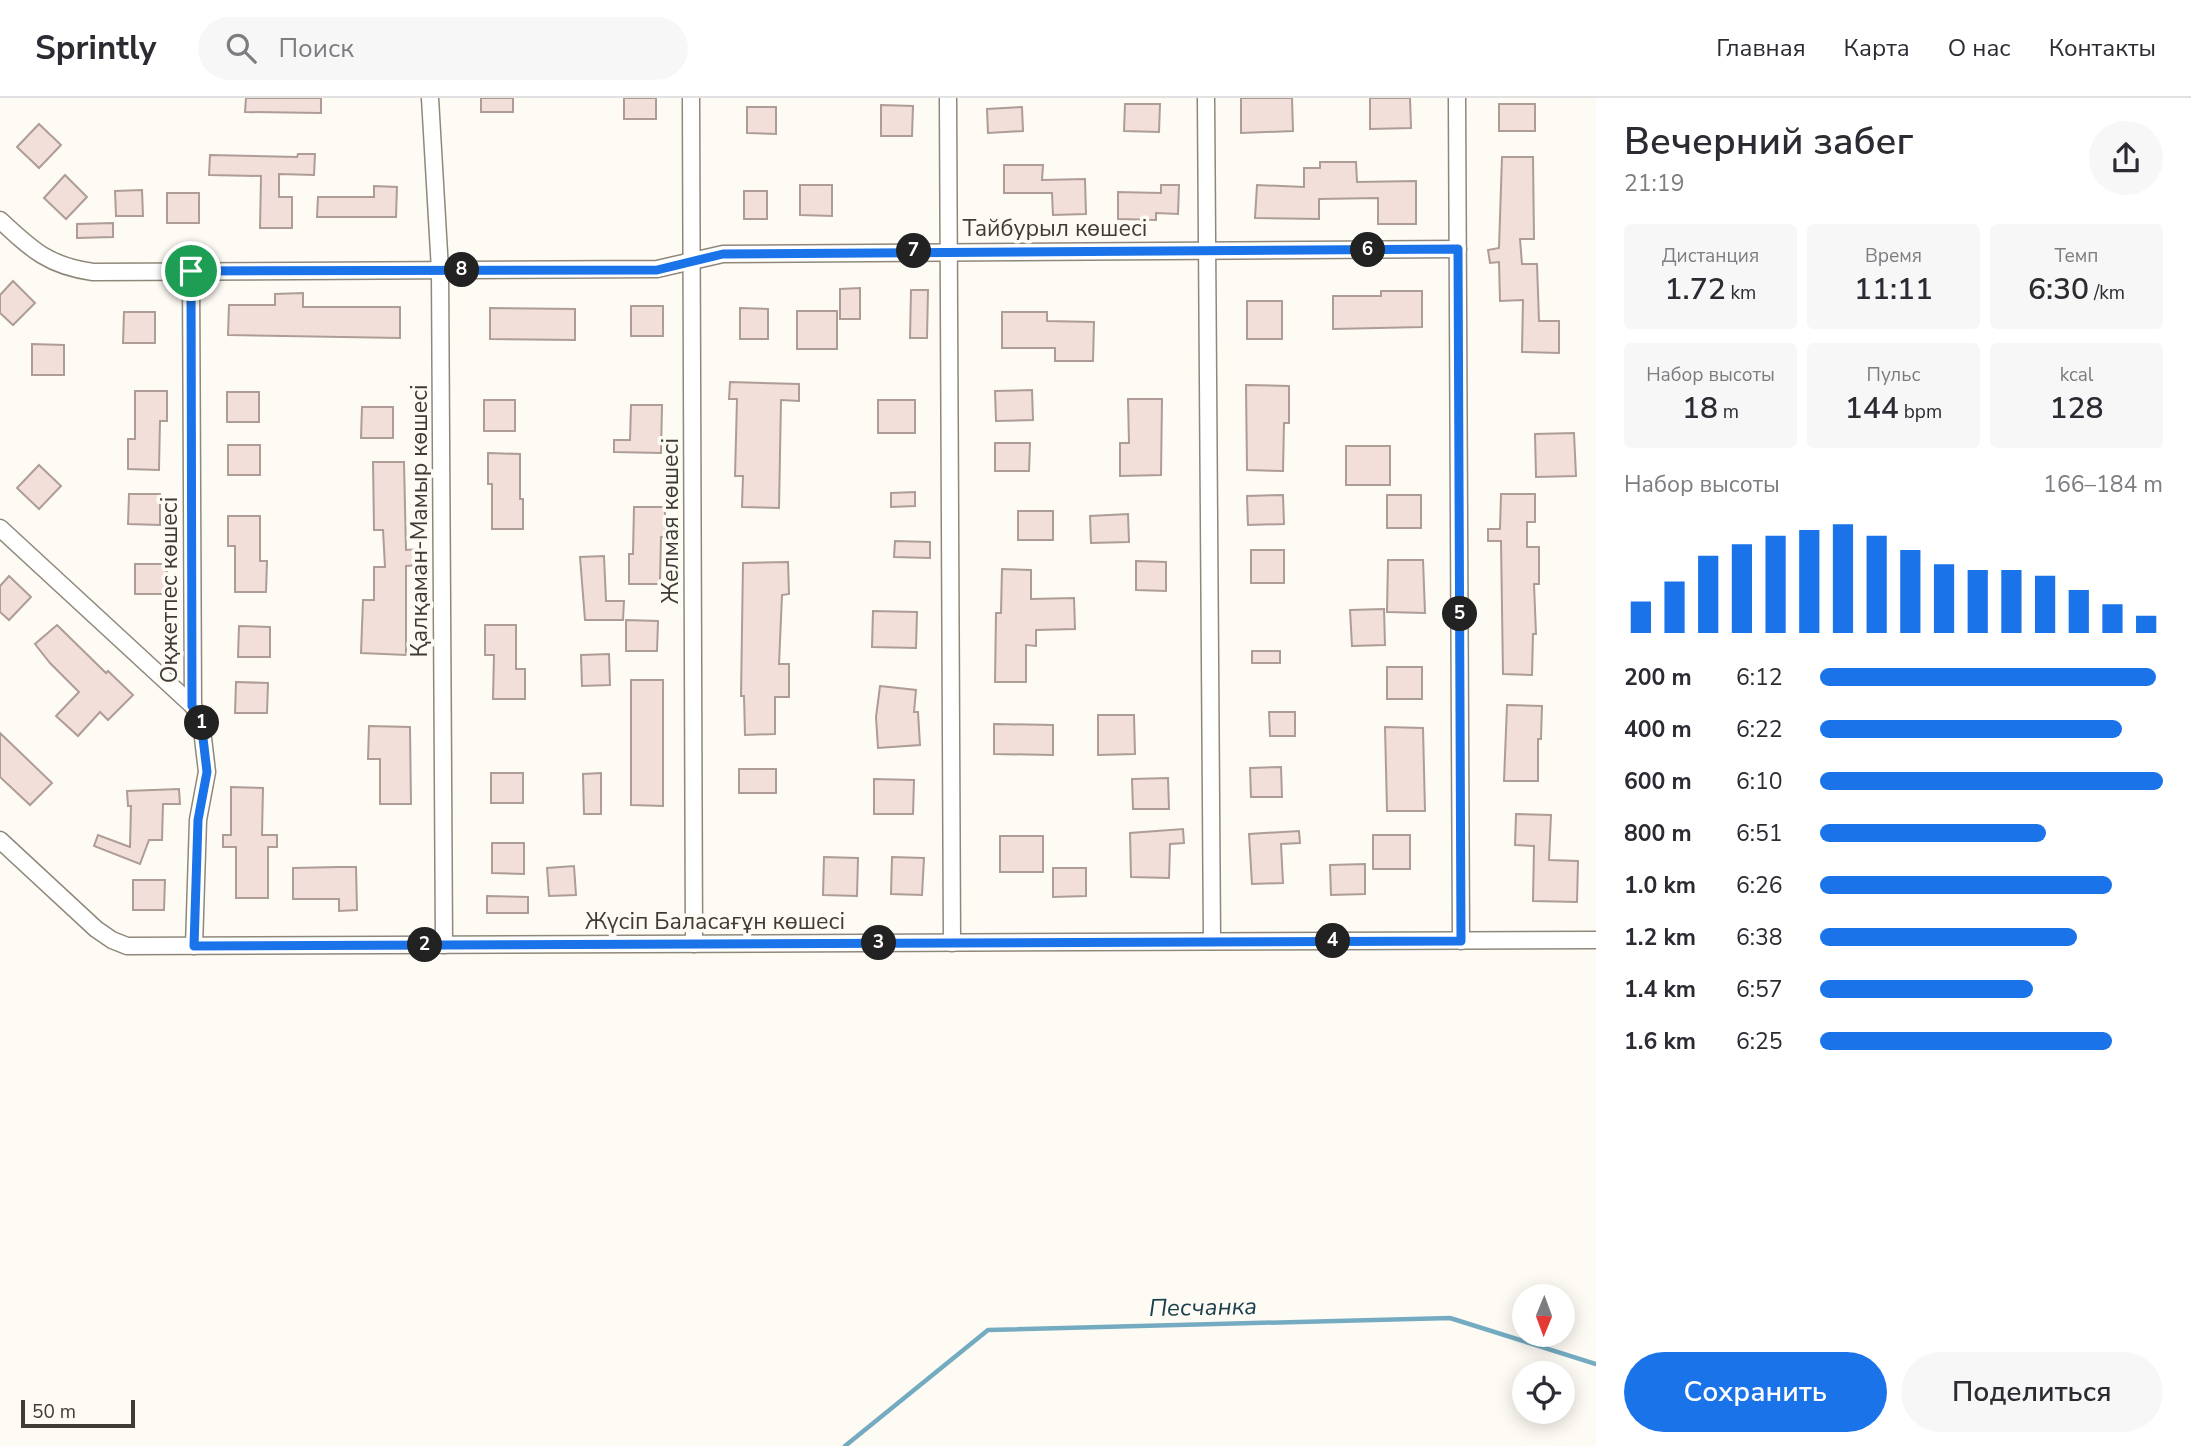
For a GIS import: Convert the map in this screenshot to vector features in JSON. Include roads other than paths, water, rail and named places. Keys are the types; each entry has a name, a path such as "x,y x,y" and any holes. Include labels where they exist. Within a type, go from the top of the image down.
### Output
{"street":[{"name":"Қалқаман-Мамыр көшесі","path":"429,98 440,270 444,945"},
{"name":"Желмая көшесі","path":"691,98 694,944"},
{"path":"948,98 952,943"},
{"path":"1206,98 1212,941"},
{"path":"1457,98 1461,941"},
{"name":"Тайбурыл көшесі","path":"0,220 35,252 52,263 73,270 93,272 657,270 723,254 1458,249"},
{"name":"Оқжетпес көшесі","path":"191,271 192,706 201,721 207,772 198,820 194,946"},
{"path":"0,528 192,706"},
{"name":"Жүсіп Баласағұн көшесі","path":"0,840 112,940 127,946 1596,940"}],"waterway":[{"name":"Песчанка","path":"845,1446 988,1330 1450,1318 1596,1364"}]}
